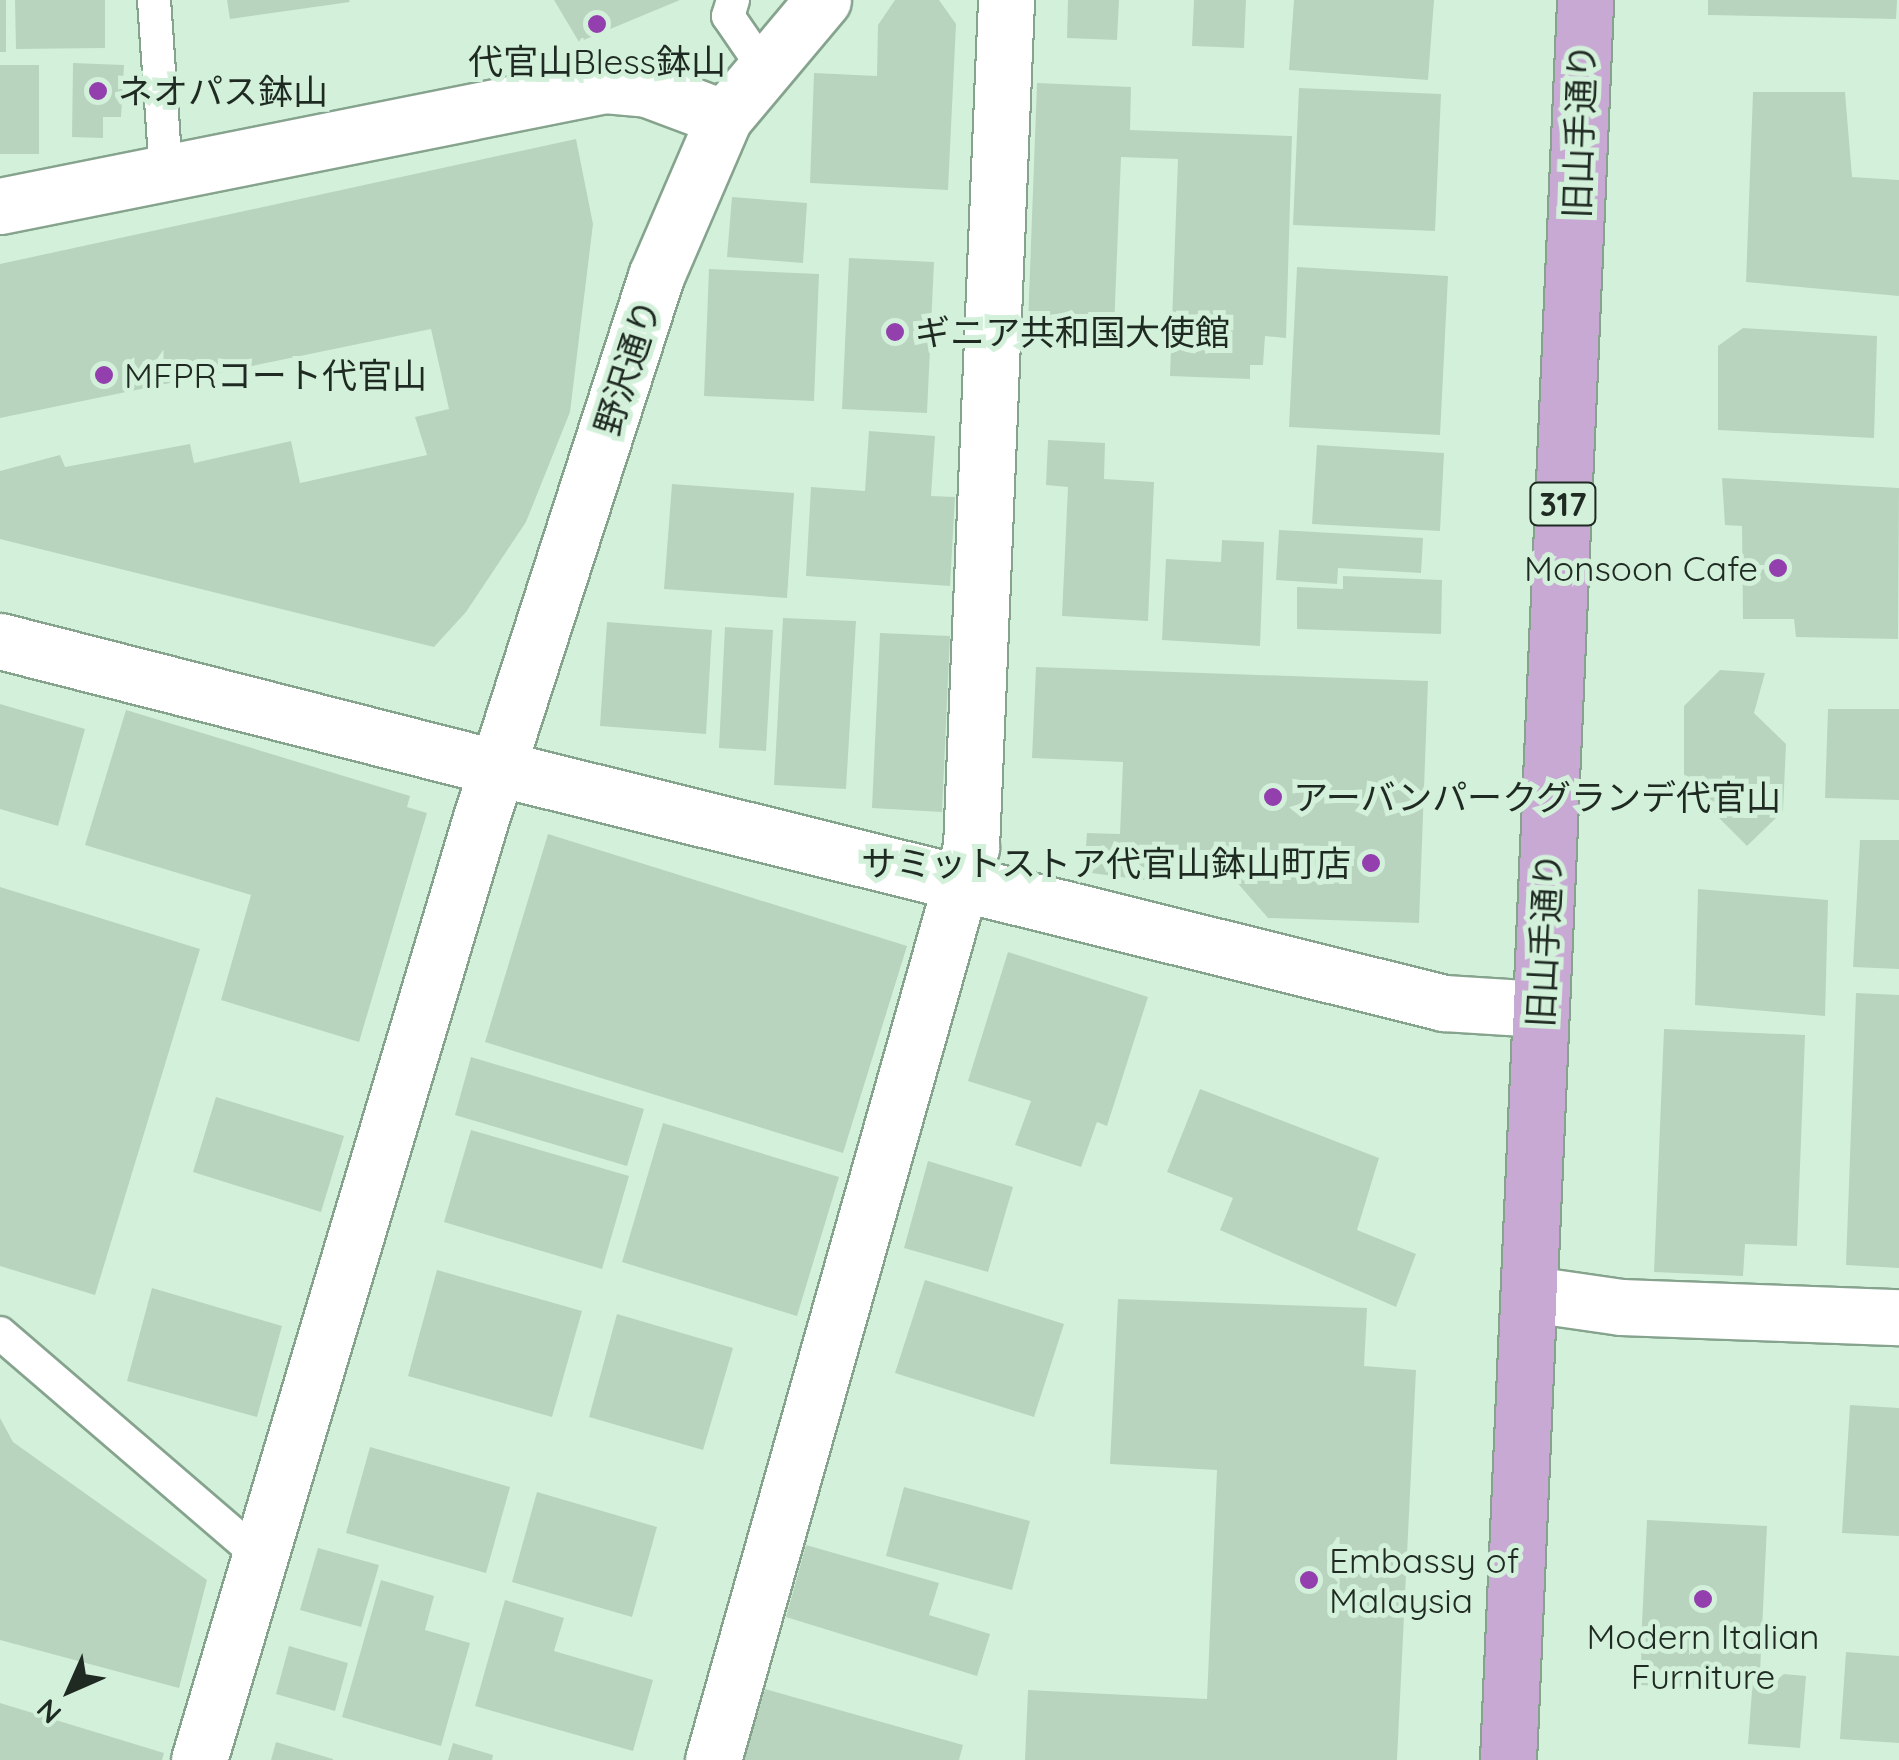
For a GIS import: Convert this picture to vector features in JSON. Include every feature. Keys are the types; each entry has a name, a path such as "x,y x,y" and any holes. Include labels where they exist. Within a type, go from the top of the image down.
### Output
{"main road":[{"name":"旧山手通り","path":"1508,1760 1584,0"}],"street":[{"name":"野沢通り","path":"199,1760 498,768 656,276 724,118 763,67 824,0"},
{"path":"713,1760 971,847 1006,0"},
{"path":"0,206 605,85 647,89 724,118"},
{"path":"0,641 1444,1003 1540,1008"},
{"path":"1531,1294 1621,1307 1899,1317"}],"lane":[{"path":"154,0 166,170"},
{"path":"733,0 728,16 763,67"},
{"path":"0,1333 262,1558"}],"building":[{"path":"0,0 6,0 6,52 0,52"},
{"path":"15,0 105,0 105,48 16,49"},
{"path":"227,0 349,0 350,2 230,19"},
{"name":"代官山Bless鉢山","path":"554,0 680,0 579,42"},
{"path":"895,0 939,0 956,24 948,190 810,183 814,73 877,76 878,25"},
{"path":"1068,0 1119,0 1117,40 1067,38"},
{"path":"1194,0 1246,0 1244,48 1192,46"},
{"path":"1294,0 1434,0 1428,80 1289,70"},
{"path":"1708,0 1897,0 1896,19 1708,15"},
{"name":"ネオパス鉢山","path":"73,63 124,65 121,117 103,117 103,138 72,137"},
{"path":"0,65 39,65 39,154 0,154"},
{"path":"1037,83 1131,87 1130,130 1292,136 1286,338 1265,336 1263,365 1250,365 1250,379 1170,376 1178,159 1121,157 1114,328 1028,324"},
{"path":"1299,88 1441,94 1435,231 1293,225"},
{"path":"1753,92 1845,92 1852,177 1899,180 1899,296 1746,282"},
{"name":"MFPRコート代官山","path":"576,139 593,224 570,412 526,522 466,612 434,647 0,539 0,471 60,455 65,467 190,444 194,463 291,441 300,483 427,455 415,417 449,409 431,329 0,418 0,264"},
{"path":"732,197 807,203 803,263 727,257"},
{"path":"849,258 934,262 927,413 842,409"},
{"path":"1297,267 1448,276 1440,435 1289,427"},
{"path":"709,269 819,274 814,401 704,396"},
{"path":"1743,328 1877,336 1874,438 1718,430 1718,346"},
{"path":"869,431 935,436 931,496 955,497 950,586 806,576 811,487 865,491"},
{"path":"1048,440 1105,443 1104,479 1154,482 1148,621 1062,616 1068,487 1046,485"},
{"path":"1317,445 1444,453 1440,531 1312,524"},
{"path":"1722,478 1899,488 1898,639 1796,637 1794,619 1743,619 1742,526 1725,525"},
{"path":"672,484 794,493 787,598 664,589"},
{"path":"1279,530 1423,538 1421,573 1338,568 1337,584 1276,580"},
{"path":"1222,540 1264,542 1260,646 1162,640 1166,559 1221,562"},
{"path":"1343,576 1442,580 1441,634 1297,629 1297,587 1343,589"},
{"path":"783,618 856,621 846,789 774,785"},
{"path":"607,622 712,630 706,734 600,726"},
{"path":"725,627 773,630 766,751 719,748"},
{"path":"880,633 950,636 942,812 872,808"},
{"name":"アーバンパークグランデ代官山","path":"1036,667 1428,681 1419,923 1268,918 1227,871 1152,868 1151,881 1084,872 1087,833 1120,834 1123,762 1032,758"},
{"path":"1720,670 1765,673 1754,713 1786,744 1783,811 1747,846 1684,783 1684,706"},
{"path":"0,704 85,729 58,826 0,809"},
{"path":"1828,709 1899,709 1899,800 1825,798"},
{"path":"126,710 410,796 407,807 427,813 359,1042 221,1000 251,895 85,845"},
{"path":"548,834 907,946 843,1153 485,1042"},
{"path":"1860,840 1899,840 1899,969 1853,967"},
{"path":"0,887 200,949 95,1295 0,1266"},
{"path":"1698,889 1828,900 1825,1016 1695,1005"},
{"path":"1008,952 1148,997 1107,1126 1097,1122 1081,1167 1015,1145 1031,1101 968,1081"},
{"path":"1856,993 1899,995 1899,1268 1846,1265"},
{"path":"1664,1029 1805,1035 1797,1246 1745,1244 1743,1276 1654,1272"},
{"path":"471,1057 644,1109 627,1166 455,1115"},
{"path":"1200,1089 1379,1158 1357,1230 1416,1254 1396,1307 1220,1230 1233,1198 1167,1172"},
{"path":"216,1097 344,1136 321,1212 193,1172"},
{"path":"663,1123 839,1177 797,1316 622,1262"},
{"path":"471,1130 629,1176 602,1269 444,1222"},
{"path":"928,1161 1013,1187 988,1272 904,1248"},
{"path":"437,1270 582,1311 552,1417 408,1376"},
{"path":"925,1280 1064,1324 1034,1417 895,1373"},
{"path":"152,1288 282,1326 257,1417 127,1381"},
{"name":"Embassy of Malaysia","path":"1118,1299 1367,1308 1364,1366 1416,1370 1397,1760 1025,1760 1028,1690 1207,1699 1217,1470 1110,1464"},
{"path":"617,1314 733,1348 703,1450 589,1417"},
{"path":"1850,1405 1899,1408 1899,1536 1842,1533"},
{"path":"0,1418 13,1442 207,1580 179,1688 0,1640"},
{"path":"370,1447 510,1487 486,1573 346,1533"},
{"path":"904,1487 1030,1521 1012,1590 886,1556"},
{"path":"537,1492 657,1527 632,1617 512,1582"},
{"name":"Modern Italian Furniture","path":"1647,1520 1767,1526 1760,1672 1806,1676 1800,1748 1748,1744 1752,1691 1639,1685"},
{"path":"806,1545 939,1583 929,1615 990,1634 977,1676 786,1617"},
{"path":"318,1548 379,1565 361,1627 300,1610"},
{"path":"381,1580 434,1596 425,1630 470,1643 441,1746 342,1717"},
{"path":"505,1600 564,1618 554,1651 653,1680 633,1751 475,1706"},
{"path":"289,1646 348,1663 335,1711 276,1694"},
{"path":"1846,1652 1899,1656 1899,1743 1840,1739"},
{"path":"765,1689 963,1745 959,1760 744,1760"},
{"path":"0,1703 164,1753 162,1760 0,1760"},
{"path":"276,1742 333,1759 333,1760 271,1760"},
{"path":"453,1743 493,1755 492,1760 448,1760"}],"place":[{"name":"代官山Bless鉢山","path":"597,24"},
{"name":"ネオパス鉢山","path":"98,91"},
{"name":"ギニア共和国大使館","path":"895,332"},
{"name":"MFPRコート代官山","path":"104,375"},
{"name":"Monsoon Cafe","path":"1778,568"},
{"name":"アーバンパークグランデ代官山","path":"1273,797"},
{"name":"サミットストア代官山鉢山町店","path":"1371,863"},
{"name":"Embassy of Malaysia","path":"1309,1580"},
{"name":"Modern Italian Furniture","path":"1703,1599"}]}
